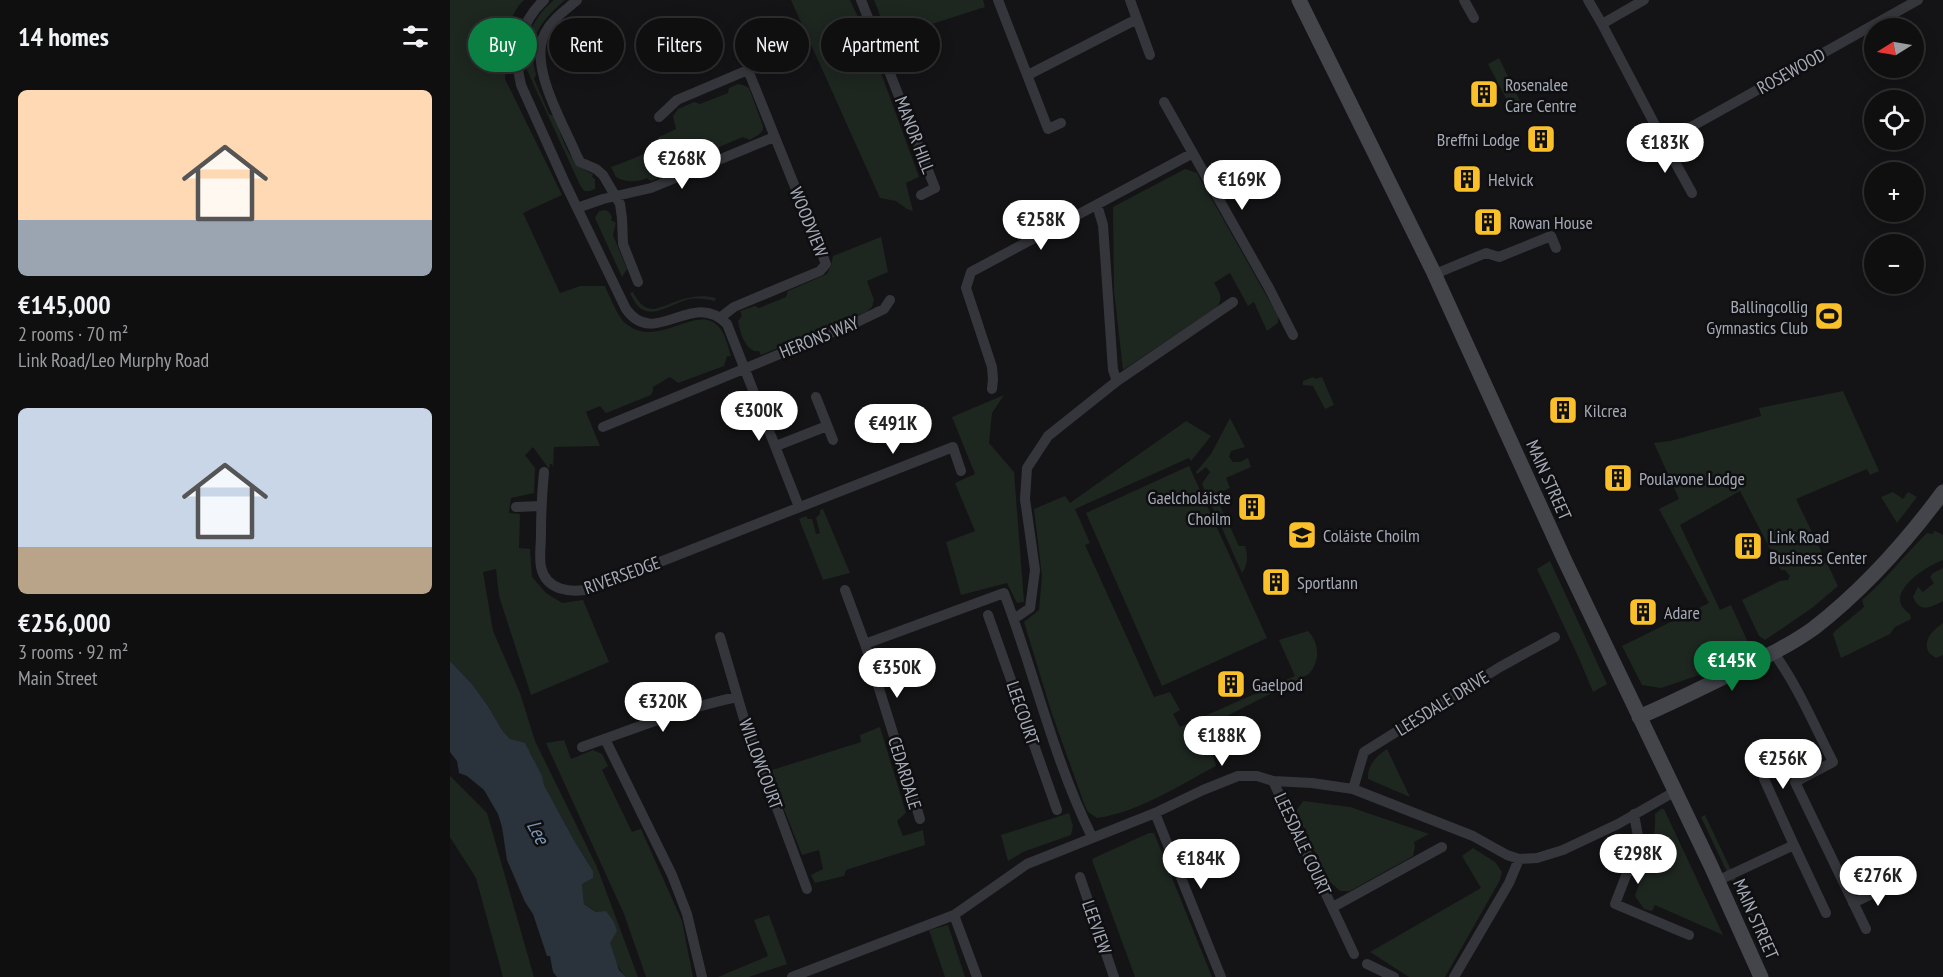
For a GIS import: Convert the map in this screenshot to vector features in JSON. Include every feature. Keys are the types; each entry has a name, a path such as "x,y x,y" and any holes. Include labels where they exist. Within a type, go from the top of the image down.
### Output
{"main road":[{"name":"MAIN STREET","path":"1299,0 1435,274 1546,521 1761,977"},
{"path":"1639,717 1773,652 1813,628 1843,603 1901,545 1943,492"}],"street":[{"path":"544,0 527,19 521,36 516,68 527,100 626,309 642,324 660,323 701,311 721,317 727,324 799,507"},
{"path":"577,0 554,21 544,34 540,63 546,85 580,162 596,169 603,176 620,204 622,244 638,282"},
{"name":"MANOR HILL","path":"861,0 935,188 921,195"},
{"path":"998,0 1048,129 1061,123"},
{"path":"1130,0 1150,55"},
{"path":"1464,0 1474,18"},
{"path":"1588,0 1692,193"},
{"path":"1602,24 1644,0"},
{"name":"ROSEWOOD","path":"1664,142 1918,0"},
{"path":"1028,75 1137,19"},
{"path":"659,117 677,100 743,72"},
{"name":"WOODVIEW","path":"721,317 734,307 820,271 826,264 749,72"},
{"path":"1164,102 1293,335"},
{"path":"577,208 651,188 774,137"},
{"path":"992,390 992,367 966,288 971,272 1192,153"},
{"path":"1097,205 1103,225 1113,370 1117,381"},
{"path":"1435,274 1486,253 1499,257 1551,236 1556,248"},
{"name":"HERONS WAY","path":"744,368 862,320 884,309 890,300"},
{"path":"1014,620 1030,608 1035,570 1025,499 1027,468 1048,436 1117,381 1233,302"},
{"path":"603,427 744,368"},
{"path":"816,398 833,440"},
{"path":"776,446 827,426"},
{"name":"RIVERSEDGE","path":"543,472 540,563 543,574 549,582 564,591 577,592 591,589 952,447 961,471"},
{"path":"516,507 541,507"},
{"name":"CEDARDALE","path":"845,590 865,644 920,819"},
{"path":"865,644 1004,593 1042,711 1077,806 1092,837"},
{"name":"LEECOURT","path":"988,615 1057,810"},
{"name":"WILLOWCOURT","path":"720,637 737,698 807,889"},
{"name":"LEESDALE DRIVE","path":"1353,789 1364,752 1500,667 1555,637"},
{"path":"1773,652 1800,696 1833,762 1795,782 1866,929"},
{"path":"582,747 666,716 737,698"},
{"path":"1024,717 1042,711"},
{"path":"605,739 672,875 687,914 702,977"},
{"path":"792,977 954,915 1027,864 1155,813 1238,776 1257,776 1273,781 1312,783 1353,789 1473,836 1519,859 1537,858 1563,850 1618,824 1674,792"},
{"path":"1764,779 1826,913"},
{"name":"LEESDALE COURT","path":"1273,781 1354,954"},
{"path":"1155,813 1221,977"},
{"path":"1634,814 1639,842 1615,904 1689,934"},
{"path":"1717,881 1794,844"},
{"name":"LEESDALE COURT","path":"1333,908 1442,847"},
{"path":"1454,977 1509,884 1519,859"},
{"name":"LEEVIEW","path":"1080,877 1114,977"},
{"path":"1853,903 1891,885"},
{"path":"954,915 977,977"},
{"path":"1367,964 1394,977"}],"shaded area":[{"path":"450,0 524,0 511,18 468,18 468,72 505,72 505,79 562,195 523,213 560,293 580,286 605,286 622,320 638,330 650,332 687,322 709,320 723,332 731,356 727,356 724,366 678,383 670,377 653,387 651,395 606,413 600,406 586,412 600,446 554,447 553,468 550,464 549,469 533,447 525,455 535,468 534,493 511,498 509,513 520,514 519,548 530,549 532,577 546,593 562,603 583,600 609,662 531,695 499,596 496,569 483,572 493,631 520,693 535,741 597,867 638,977 626,977 620,970 601,920 596,912 584,904 582,884 593,871 544,785 531,754 510,739 502,730 472,684 450,661"},
{"path":"554,0 565,0 548,16 537,33 537,19"},
{"path":"791,0 850,0 859,18 821,18 821,67 809,40 809,18 799,18"},
{"path":"874,0 983,0 985,7 940,21 940,18 881,18"},
{"path":"1499,58 1520,101 1510,106 1488,64"},
{"path":"528,72 536,72 534,79 549,114 554,116 572,158 593,174 595,189 584,191"},
{"path":"823,72 881,72 919,177 906,183 913,211 896,201 880,198"},
{"path":"738,84 749,88 763,126 759,134 750,140 743,137 719,147 717,153 700,161 693,158 669,167 666,175 651,181 647,178 628,181 616,177 611,167 645,153 659,137 676,129 673,116 678,109 694,102 700,104 728,93 729,88"},
{"path":"1185,169 1197,173 1278,316 1278,323 1267,331 1254,302 1248,306 1230,273 1214,283 1220,295 1220,302 1216,308 1123,370 1114,291 1113,207"},
{"path":"605,210 612,217 611,220 616,223 613,235 627,269 622,277 595,218 599,211"},
{"path":"881,237 888,272 867,281 874,300 872,307 866,312 761,355 759,351 754,351 747,346 738,321 742,316 740,311 755,306 759,308 786,297 788,291 827,274 833,256"},
{"path":"633,292 642,305 651,309 692,297 716,298 715,301 690,299 654,312 641,309 630,293"},
{"path":"1313,377 1315,379 1322,377 1334,405 1325,409 1313,386 1303,385 1303,381"},
{"path":"1843,391 1879,471 1870,475 1867,469 1796,499 1838,586 1812,608 1765,640 1759,636 1742,600 1780,581 1788,580 1790,576 1785,570 1781,570 1740,491 1680,525 1720,610 1731,605 1751,649 1705,673 1661,688 1642,685 1622,646 1709,603 1659,509 1679,499 1654,443 1670,441 1761,416 1759,408"},
{"path":"1004,395 992,413 989,443 1014,472 1024,602 1017,603 1007,583 961,595 946,542 975,531 955,483 975,474 952,417"},
{"path":"1230,418 1245,447 1231,451 1229,457 1233,462 1240,462 1248,458 1251,467 1226,478 1230,488 1215,495 1239,546 1245,546 1247,560 1242,573 1202,484 1210,472 1206,467 1197,474 1196,472 1211,454"},
{"path":"1186,421 1211,436 1191,461 1189,458 1075,509 1090,543 1085,545 1154,697 1170,692 1180,710 1173,714 1180,727 1295,676 1279,640 1308,631 1315,641 1317,658 1309,674 1211,724 1208,734 1216,766 1143,804 1097,818 1088,812 1085,806 1052,714 1024,622 1039,610 1042,576 1034,509 1065,496 1070,503"},
{"path":"1189,466 1267,638 1162,686 1086,513"},
{"path":"1893,492 1903,499 1908,492 1917,497 1897,523 1881,497"},
{"path":"823,509 850,573 823,580 799,519 806,516 812,519 816,534 820,533 816,518"},
{"path":"1935,531 1943,535 1943,560 1926,568 1909,582 1900,598 1902,606 1910,614 1911,619 1895,627 1890,634 1841,658 1833,634 1835,631 1864,607 1862,600 1927,533 1932,534"},
{"path":"1550,561 1607,684 1593,692 1537,569"},
{"path":"1943,568 1943,601 1930,607 1922,607 1913,597 1918,587 1923,592 1934,583 1930,577 1933,573"},
{"path":"1943,623 1943,655 1936,658 1929,653 1927,644 1932,632"},
{"path":"880,727 906,813 897,821 903,836 923,830 925,845 846,870 844,876 815,883 811,875 823,869 819,850 802,855 769,771 861,742 860,735"},
{"path":"564,740 571,759 593,750 602,754 608,766 602,770 632,832 641,829 682,921 693,977 646,977 624,914 546,743"},
{"path":"1387,749 1410,797 1368,779 1373,762"},
{"path":"450,776 487,813 534,977 503,977 476,878 450,837"},
{"path":"1303,801 1350,807 1429,834 1414,842 1413,856 1350,891 1340,891 1328,880 1296,811"},
{"path":"1664,809 1723,935 1655,905 1652,911 1644,909 1635,896 1652,845 1655,814"},
{"path":"1069,813 1073,826 1071,835 1023,852 1008,861 1001,835"},
{"path":"1705,815 1731,870 1727,872 1701,817"},
{"path":"1149,833 1154,833 1212,977 1135,977 1092,860"},
{"path":"1473,848 1495,862 1502,872 1500,880 1445,977 1409,977 1370,952 1481,888 1462,856"},
{"path":"1734,876 1767,946 1762,948 1730,878"},
{"path":"769,915 787,964 749,977 718,977 768,956 754,920"},
{"path":"948,925 965,977 945,977 929,930"}],"water":[{"name":"Lee","path":"450,661 472,684 510,739 525,743 542,776 544,785 593,871 593,878 582,884 584,904 596,912 606,911 614,922 617,931 610,943 619,970 626,977 557,977 553,972 550,956 547,956 533,914 525,902 507,860 498,814 484,790 467,776 459,773 457,761 450,752"}],"place":[{"name":"Rosenalee Care Centre","path":"1484,94"},
{"name":"Breffni Lodge","path":"1541,139"},
{"name":"Helvick","path":"1467,179"},
{"name":"Rowan House","path":"1488,222"},
{"name":"Ballingcollig Gymnastics Club","path":"1829,316"},
{"name":"Kilcrea","path":"1563,410"},
{"name":"Poulavone Lodge","path":"1618,478"},
{"name":"Gaelcholáiste Choilm","path":"1252,507"},
{"name":"Coláiste Choilm","path":"1302,535"},
{"name":"Link Road Business Center","path":"1748,546"},
{"name":"Sportlann","path":"1276,582"},
{"name":"Adare","path":"1643,612"},
{"name":"Gaelpod","path":"1231,684"}]}
